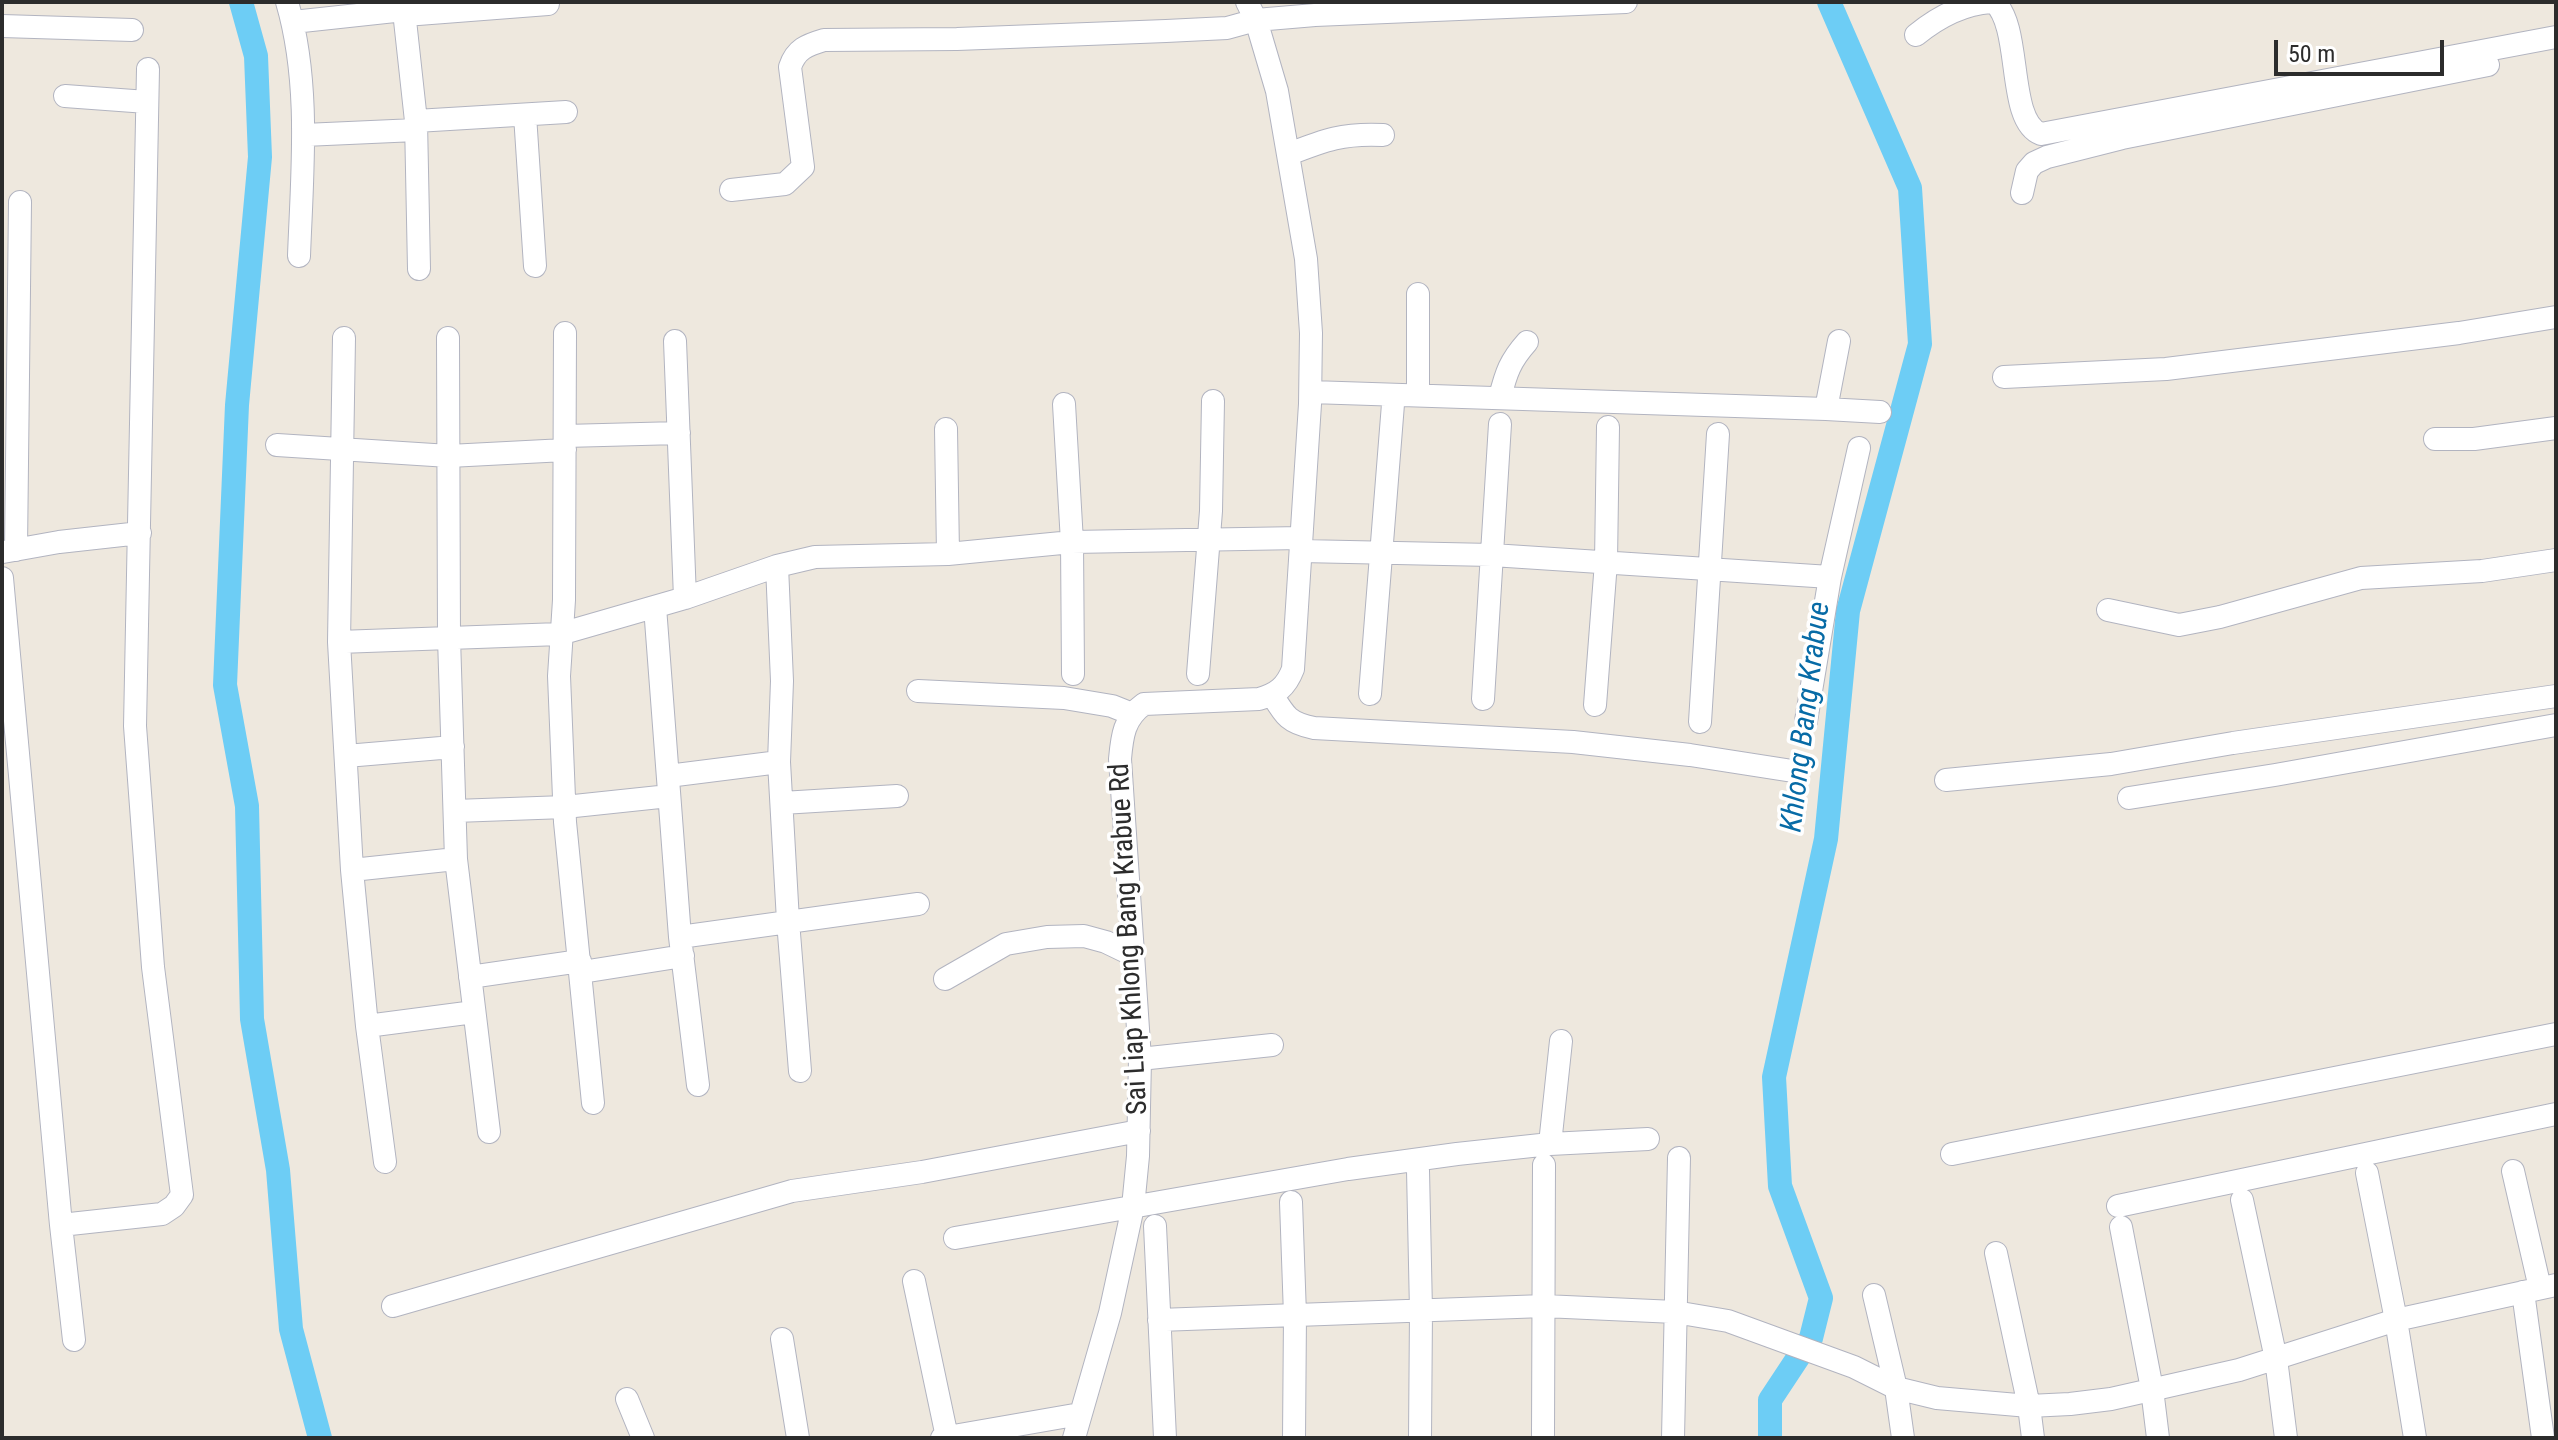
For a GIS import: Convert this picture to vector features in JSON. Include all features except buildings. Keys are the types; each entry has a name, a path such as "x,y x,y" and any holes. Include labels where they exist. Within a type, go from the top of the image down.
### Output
{"street":[{"path":"731,190 785,184 803,167 790,67 794,57 805,46 824,40 1227,28 1251,11 1626,2"},
{"path":"1916,35 1932,21 1956,10 1993,2 2003,9 2026,120 2032,131 2041,134 2556,37"},
{"path":"299,256 304,135 290,12 548,4"},
{"path":"404,9 416,125 419,269"},
{"path":"918,691 1064,698 1112,706 1132,714 1149,702 1273,696 1289,680 1293,669 1311,392 1311,333 1306,259 1289,154 1277,91 1251,11"},
{"path":"2,26 132,30"},
{"path":"2022,193 2027,171 2034,163 2047,157 2122,138 2556,52"},
{"path":"61,1225 162,1214 174,1206 182,1195 153,967 135,726 148,69"},
{"path":"65,96 147,102"},
{"path":"304,135 566,112"},
{"path":"525,115 535,266"},
{"path":"1289,154 1333,137 1383,135"},
{"path":"20,202 9,551 140,533"},
{"path":"1418,294 1418,395"},
{"path":"2004,377 2166,369 2459,333 2556,317"},
{"path":"565,333 564,600 559,676 565,822 593,1103"},
{"path":"344,338 339,642 352,870 367,1026 385,1162"},
{"path":"448,338 449,638 456,859 489,1132"},
{"path":"675,341 685,598"},
{"path":"1826,409 1839,341"},
{"path":"1500,397 1507,370 1514,356 1527,342"},
{"path":"1311,392 1880,412"},
{"path":"1198,674 1208,541 1213,401"},
{"path":"1064,404 1072,542 1073,674"},
{"path":"1370,694 1393,404"},
{"path":"1483,699 1500,424"},
{"path":"1595,705 1606,562 1608,427"},
{"path":"2435,439 2474,439 2556,428"},
{"path":"946,429 948,554"},
{"path":"277,445 449,456 679,433"},
{"path":"1700,722 1718,434"},
{"path":"1806,721 1830,577 1859,448"},
{"path":"339,642 560,634 815,557 948,554 1072,542 1301,544 1830,577"},
{"path":"2108,610 2179,625 2220,617 2361,578 2482,571 2556,560"},
{"path":"777,566 782,681 779,762 800,1071"},
{"path":"2,578 74,1340"},
{"path":"655,607 682,946 698,1085"},
{"path":"1273,696 1285,715 1296,725 1314,728 1573,742 1690,755 1799,772"},
{"path":"1946,780 2111,764 2556,696"},
{"name":"Sai Liap Khlong Bang Krabue Rd","path":"1074,1438 1110,1313 1133,1207 1139,1131 1140,1059 1120,759 1123,735 1132,714"},
{"path":"2129,798 2556,725"},
{"path":"346,756 453,747"},
{"path":"455,811 565,807 779,762"},
{"path":"782,803 897,796"},
{"path":"352,870 456,859"},
{"path":"470,977 581,966 788,921 918,904"},
{"path":"945,979 1006,944 1047,937 1084,936 1133,955"},
{"path":"367,1026 474,1012"},
{"path":"1952,1154 2556,1034"},
{"path":"1543,1435 1547,1155 1561,1041"},
{"path":"1140,1059 1272,1045"},
{"path":"2158,1438 2120,1216 2556,1114"},
{"path":"393,1306 792,1191 922,1172 1139,1131"},
{"path":"955,1238 1348,1169 1499,1148 1547,1155 1648,1139"},
{"path":"1673,1438 1679,1158"},
{"path":"1418,1170 1420,1438"},
{"path":"2513,1171 2540,1289 2543,1438"},
{"path":"2367,1173 2415,1438"},
{"path":"2242,1200 2276,1359 2286,1438"},
{"path":"1291,1202 1295,1315 1294,1438"},
{"path":"1155,1226 1165,1438"},
{"path":"1996,1253 2033,1438"},
{"path":"914,1281 944,1438 1080,1414"},
{"path":"1159,1320 1544,1306 1675,1312 1706,1316 1755,1331 1854,1367 1896,1388 1937,1398 2029,1406 2083,1403 2152,1389 2276,1359 2396,1320 2540,1289"},
{"path":"1874,1295 1896,1388 1903,1438"},
{"path":"782,1339 798,1438"},
{"path":"627,1399 643,1438"}],"waterway":[{"path":"241,2 256,56 260,157 237,405 225,685 247,806 252,1019 278,1170 291,1329 320,1438"},
{"name":"Khlong Bang Krabue","path":"1770,1438 1770,1400 1811,1338 1821,1298 1780,1186 1774,1077 1826,839 1848,611 1920,344 1910,188 1829,2"}]}
